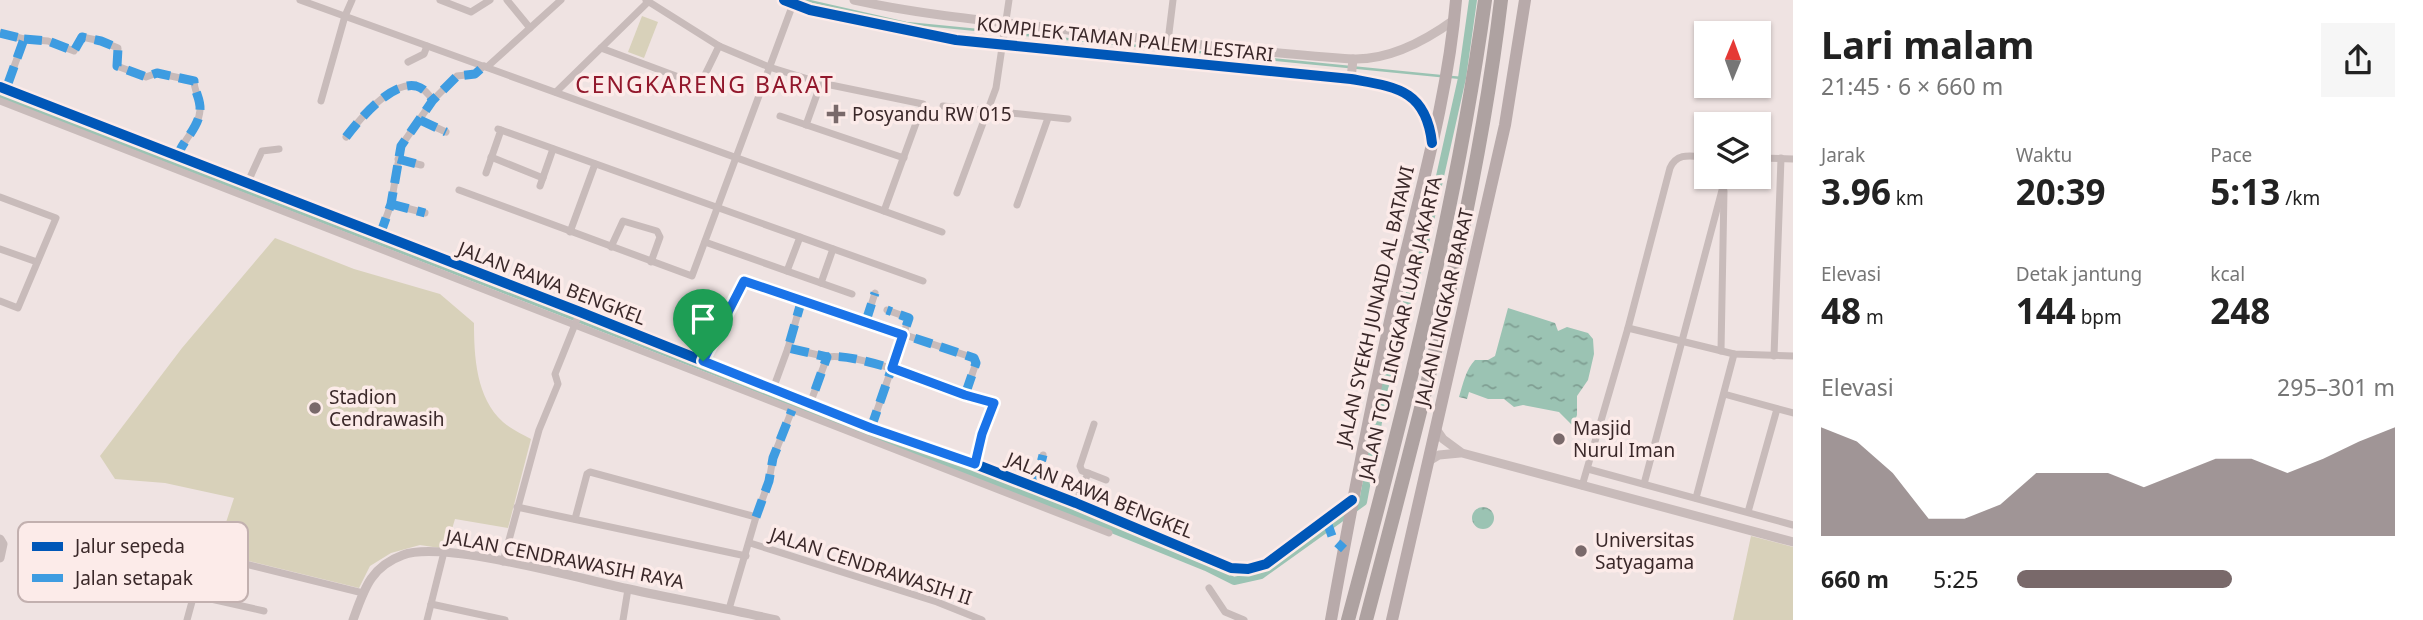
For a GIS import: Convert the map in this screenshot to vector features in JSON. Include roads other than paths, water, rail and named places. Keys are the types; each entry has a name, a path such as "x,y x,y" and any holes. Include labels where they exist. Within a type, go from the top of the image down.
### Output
{"highway":[{"name":"JALAN TOL LINGKAR LUAR JAKARTA","path":"1348,620 1438,262 1477,58 1485,0"},
{"name":"JALAN TOL LINGKAR LUAR JAKARTA","path":"1366,620 1428,387 1455,264 1494,60 1501,0"}],"main road":[{"name":"JALAN SYEKH JUNAID AL BATAWI","path":"1331,620 1351,506 1398,286 1433,143 1456,0"},
{"name":"JALAN LINGKAR BARAT","path":"1392,620 1505,125 1525,0"}],"street":[{"path":"300,0 942,232"},
{"path":"321,101 352,0"},
{"path":"440,0 471,12 490,0"},
{"path":"507,0 530,28"},
{"path":"380,235 391,204 401,146 433,100 457,76 475,74 485,67 561,0"},
{"name":"KOMPLEK TAMAN PALEM LESTARI","path":"854,0 907,11 1006,25 1168,41 1352,69 1408,94 1424,114 1433,143"},
{"path":"957,193 998,80 1010,0"},
{"path":"1168,41 1173,0"},
{"path":"556,92 647,1 719,46 769,67 821,83 923,104 884,211"},
{"path":"459,190 692,276 769,67 789,2"},
{"name":"KOMPLEK TAMAN PALEM LESTARI","path":"789,2 956,40 1004,41 1352,69 1367,59 1386,55 1437,32 1454,20"},
{"path":"0,33 48,41 74,51 82,37 101,41 118,48 117,66 146,77 157,73 194,81 200,110 186,140 180,145 177,157"},
{"path":"3,88 24,39"},
{"path":"408,62 424,54 427,46"},
{"path":"601,48 701,85 719,46"},
{"path":"806,125 821,83"},
{"path":"345,137 369,108 398,89 414,85 424,90 433,100"},
{"name":"JALAN RAWA BENGKEL","path":"3,88 110,135 577,319 703,361 871,428 975,464 1231,568 1242,570 1266,564 1351,506"},
{"name":"JALAN RAWA BENGKEL","path":"0,101 177,157 380,235 792,410 1109,533"},
{"path":"943,106 1068,119"},
{"path":"780,116 904,158"},
{"path":"1017,205 1048,118"},
{"path":"420,120 446,132"},
{"path":"485,173 499,130 923,281"},
{"path":"247,184 262,151 279,149"},
{"path":"491,157 541,182 553,149"},
{"path":"1582,486 1672,162 1680,156 1694,157"},
{"path":"1771,158 1793,159"},
{"path":"1774,356 1781,158"},
{"path":"398,159 421,165"},
{"path":"570,232 595,164"},
{"path":"1644,484 1722,189"},
{"path":"1721,351 1725,189"},
{"path":"0,197 56,218 18,308 0,301"},
{"path":"391,204 425,213"},
{"path":"611,247 623,221 657,231 660,237 651,262"},
{"path":"787,271 800,237"},
{"path":"705,242 852,294"},
{"path":"0,248 37,262"},
{"path":"821,283 833,249"},
{"path":"703,361 744,281 974,358 976,363 965,395"},
{"path":"866,321 875,293"},
{"path":"773,389 802,299"},
{"path":"871,428 909,318 887,310"},
{"path":"503,562 539,430 558,384 555,374 577,319"},
{"path":"1628,328 1734,354 1793,356"},
{"path":"788,348 827,357 837,355 892,368 994,403 982,434 975,464"},
{"path":"1696,498 1734,354"},
{"path":"810,404 827,357"},
{"path":"1724,394 1793,413"},
{"path":"1748,512 1777,409"},
{"path":"729,609 769,481 773,458 792,410"},
{"path":"1094,424 1080,466 1082,471 1105,480"},
{"path":"1436,429 1443,439 1462,453"},
{"path":"1429,461 1439,455 1462,453 1793,542"},
{"path":"1035,487 1042,455"},
{"path":"1588,469 1793,525"},
{"path":"575,519 589,472 757,518"},
{"path":"1076,503 1088,473"},
{"path":"517,507 746,555"},
{"path":"0,538 4,544 0,558"},
{"name":"JALAN CENDRAWASIH II","path":"750,543 937,602 982,620"},
{"path":"427,620 444,552"},
{"name":"JALAN CENDRAWASIH RAYA","path":"353,620 370,578 387,562 405,554 444,552 776,620"},
{"path":"248,565 363,593"},
{"path":"1209,588 1224,612 1244,620"},
{"path":"623,620 628,589"},
{"path":"187,620 191,602"},
{"path":"224,602 264,611"},
{"path":"432,604 505,620"}],"water":[{"path":"1508,308 1555,323 1558,331 1567,327 1588,333 1593,339 1594,354 1588,380 1577,396 1577,415 1573,426 1559,412 1523,405 1514,407 1504,399 1488,399 1469,392 1467,399 1459,397 1467,372 1475,360 1488,360 1495,356"},
{"path":"1479,507 1487,507 1494,514 1494,522 1487,529 1479,529 1472,522 1472,514"}],"waterway":[{"path":"805,0 906,23 1440,76"},
{"path":"0,98 31,106 619,334 1060,508 1234,581 1261,575 1363,502 1391,353 1423,252 1462,78 1473,0"},
{"path":"1451,77 1462,78"}],"place":[{"name":"Posyandu RW 015","path":"836,114"},
{"name":"Stadion Cendrawasih","path":"315,408"},
{"name":"Masjid Nurul Iman","path":"1559,439"},
{"name":"Universitas Satyagama","path":"1581,551"}],"district":[{"name":"CENGKARENG BARAT","path":"705,84"}]}
